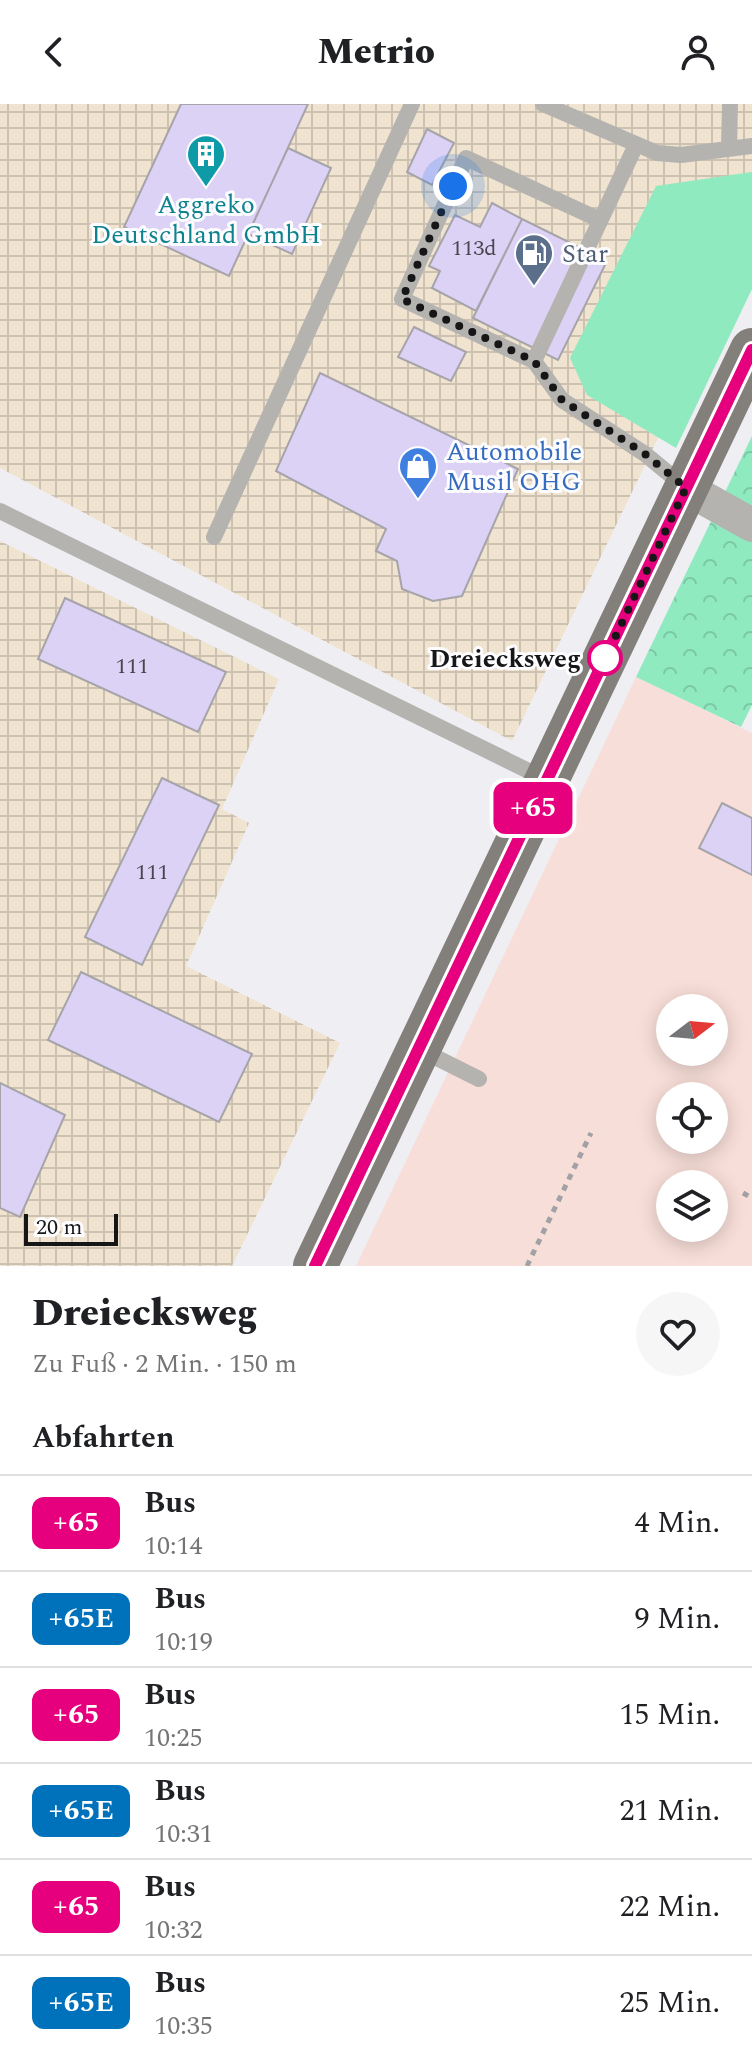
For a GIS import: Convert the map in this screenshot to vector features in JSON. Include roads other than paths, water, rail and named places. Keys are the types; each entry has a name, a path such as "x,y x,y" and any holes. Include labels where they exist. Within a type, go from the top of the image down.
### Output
{"main road":[{"path":"315,1266 752,350"}],"street":[{"path":"686,488 752,525"}],"lane":[{"path":"214,537 412,104"},
{"path":"543,104 636,145 669,155 752,146"},
{"path":"729,149 730,104"},
{"path":"534,361 636,145"},
{"path":"600,220 466,158 402,299 534,361 562,400 645,454 686,488"},
{"path":"0,511 547,780"},
{"path":"418,1049 479,1079"}],"place":[{"name":"Aggreko Deutschland GmbH","path":"206,188"},
{"name":"Star","path":"534,287"},
{"name":"Automobile Musil OHG","path":"418,500"},
{"name":"Dreiecksweg","path":"605,658"}]}
